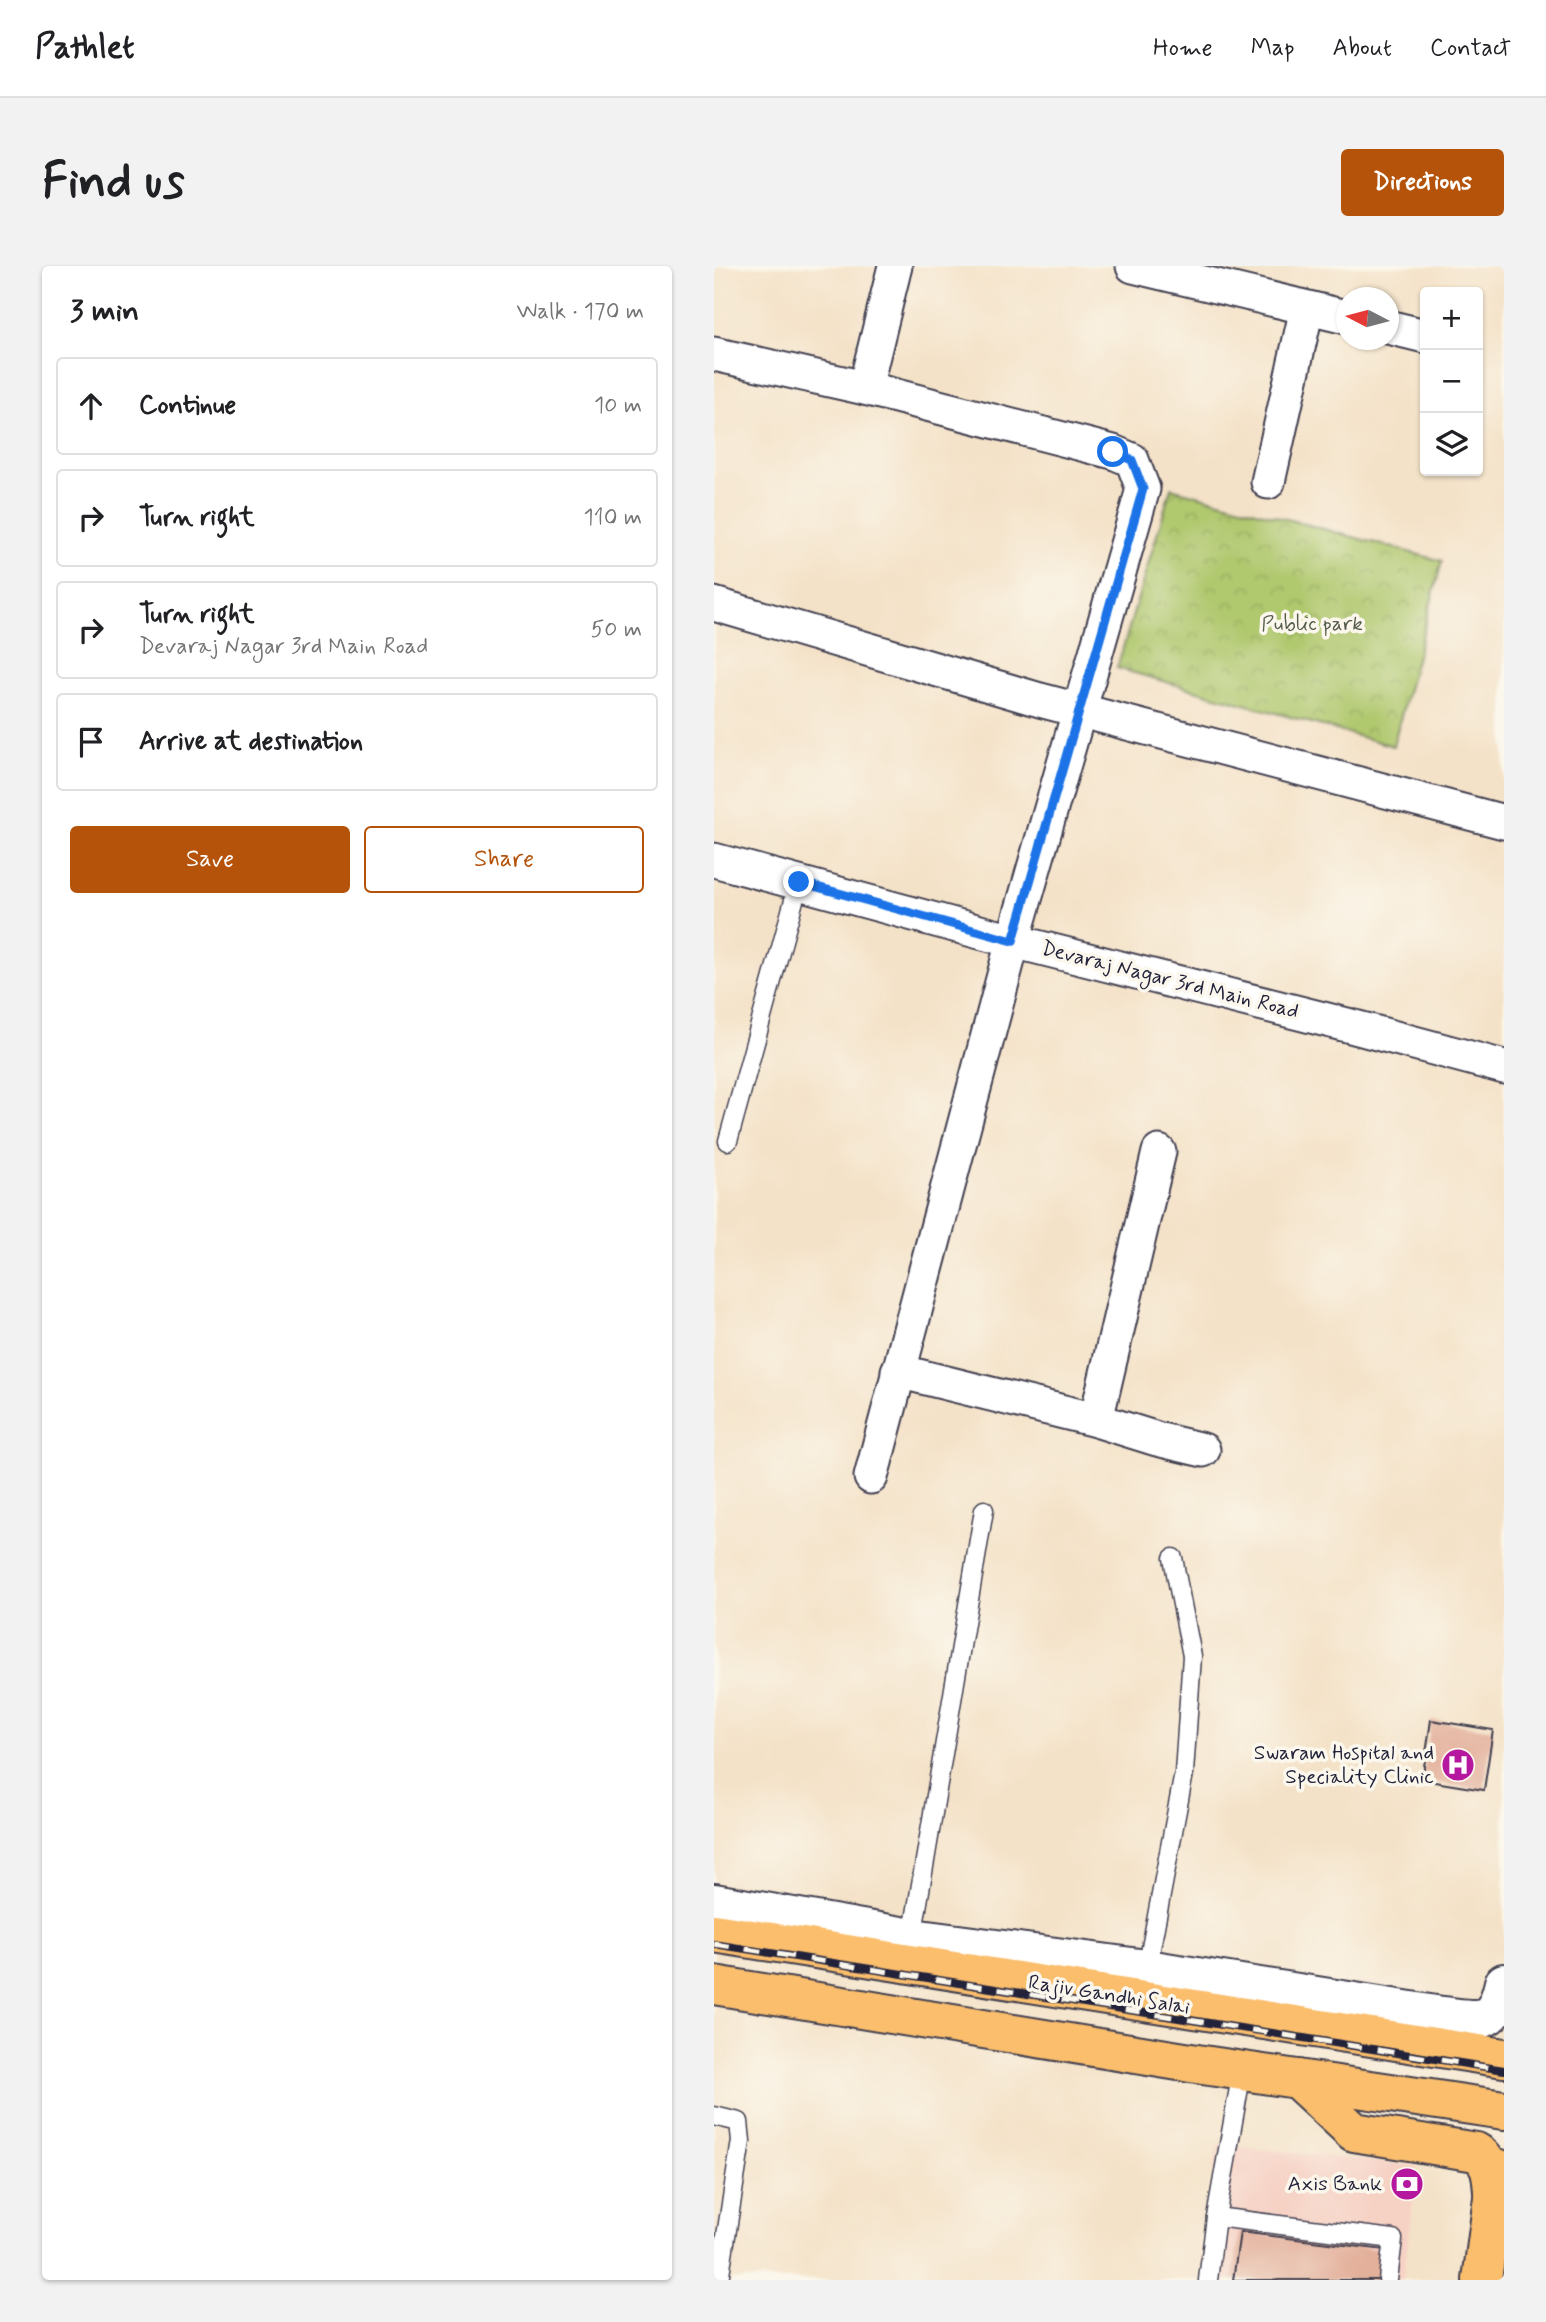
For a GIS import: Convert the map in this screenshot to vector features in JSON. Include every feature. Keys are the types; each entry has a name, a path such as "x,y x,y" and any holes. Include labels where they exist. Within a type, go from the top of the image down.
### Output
{"main road":[{"name":"Rajiv Gandhi Salai","path":"714,1933 1324,2013 1504,2057"},
{"path":"714,1985 1242,2071 1504,2109"},
{"path":"1297,2079 1354,2133 1476,2151 1487,2162 1492,2175 1493,2192"},
{"path":"1482,2280 1504,2122"}],"street":[{"path":"865,388 895,266"},
{"path":"1133,266 1336,315"},
{"path":"1268,482 1307,308"},
{"path":"1399,330 1420,335"},
{"path":"714,354 865,388 1113,452 1132,460 1143,489 1013,941 871,1477"},
{"path":"714,604 1080,711 1504,822"},
{"name":"Devaraj Nagar 3rd Main Road","path":"714,860 1013,941 1347,1024 1503,1066"},
{"path":"1096,1420 1159,1152"},
{"path":"898,1371 1096,1420 1203,1450"},
{"path":"714,1903 912,1938 1147,1969 1324,2013 1483,2018 1493,2013 1499,2004 1504,1983"}],"lane":[{"path":"728,1141 799,882"},
{"path":"912,1938 985,1510"},
{"path":"1147,1969 1184,1773 1192,1656 1173,1558"},
{"path":"1208,2280 1216,2217 1242,2071"},
{"path":"714,2116 739,2122 741,2141 719,2280"},
{"path":"1216,2217 1393,2239 1388,2280"}],"shaded area":[{"path":"1218,2145 1417,2166 1403,2280 1201,2280"}],"green space":[{"name":"Public park","path":"1171,488 1442,561 1393,746 1117,668"}],"building":[{"path":"1431,1720 1493,1730 1484,1790 1422,1780"},
{"path":"1240,2232 1385,2250 1381,2280 1233,2280"}],"railway":[{"path":"714,1944 1504,2070"}],"place":[{"name":"Swaram Hospital and Speciality Clinic","path":"1458,1765"},
{"name":"Axis Bank","path":"1407,2184"}],"route":[{"path":"799,882 1013,941 1143,489 1132,460 1113,452"}]}
